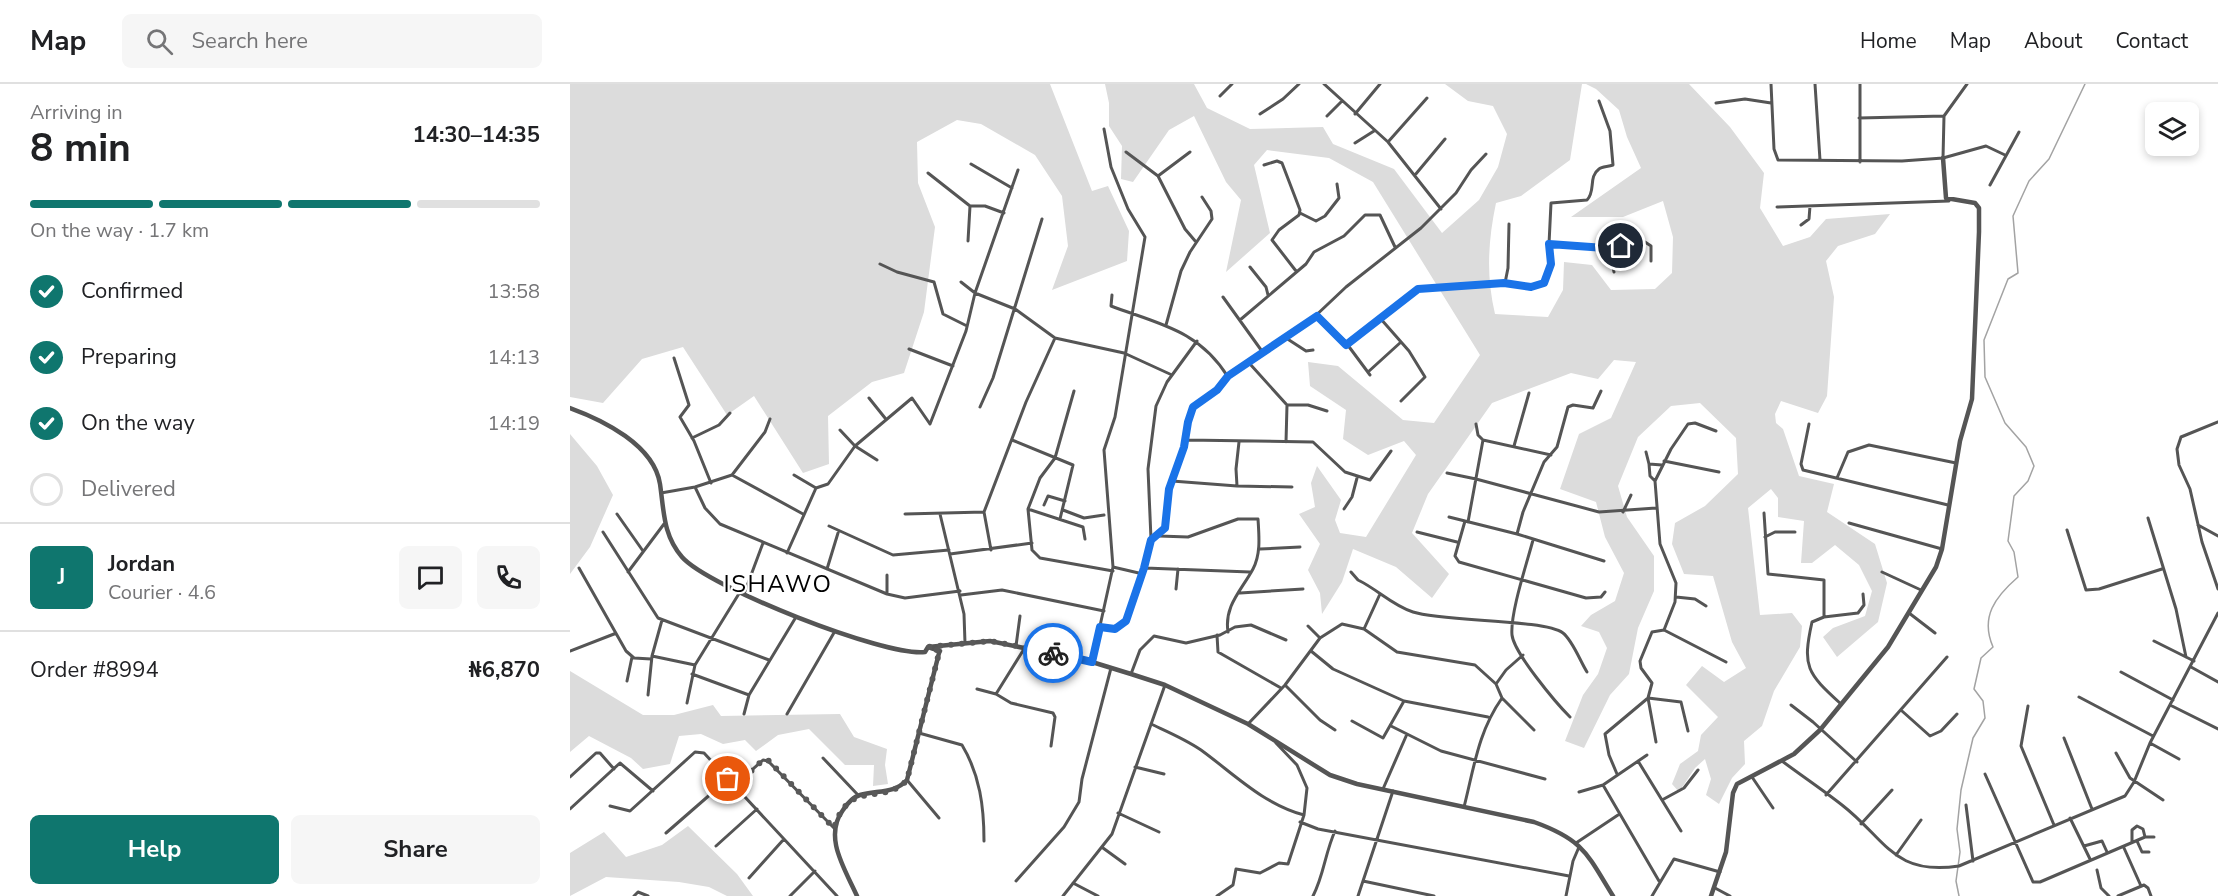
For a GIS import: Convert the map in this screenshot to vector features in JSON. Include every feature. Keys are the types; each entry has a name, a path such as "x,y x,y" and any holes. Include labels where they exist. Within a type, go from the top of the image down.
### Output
{"street":[{"path":"1220,96 1232,84"},
{"path":"1325,84 1388,142 1441,209"},
{"path":"1355,114 1380,84"},
{"path":"1771,84 1776,158 1860,162 1943,158 1986,146 2005,155"},
{"path":"1815,84 1820,161"},
{"path":"1860,84 1860,162"},
{"path":"1949,201 1946,198 1943,158 1944,116 1967,84"},
{"path":"1260,114 1296,85"},
{"path":"1388,142 1427,98"},
{"path":"1716,103 1745,99 1771,103"},
{"path":"1327,116 1342,101"},
{"path":"1346,345 1418,289 1504,283 1531,287 1546,281 1551,264 1549,244 1551,203 1587,200 1592,194 1593,176 1600,168 1613,165 1610,131 1599,101"},
{"path":"1859,118 1944,116"},
{"path":"1092,662 1113,569 1104,455 1115,417 1145,237 1128,209 1111,167 1104,129"},
{"path":"1355,143 1374,131"},
{"path":"1990,185 2019,132"},
{"path":"1415,175 1445,140"},
{"path":"1126,152 1158,176 1185,229 1196,242"},
{"path":"1158,176 1190,152"},
{"path":"1151,540 1165,528 1171,481 1186,440 1193,407 1217,390 1228,376 1250,364 1317,316 1337,295 1441,209 1486,154"},
{"path":"1264,165 1277,161 1282,163 1300,213 1316,221 1325,216 1339,198 1336,184"},
{"path":"971,164 1012,188"},
{"path":"787,553 816,488 828,484 855,446 885,418 912,398 930,424 967,326 975,293 1018,170"},
{"path":"928,173 952,195 970,206 985,206 1004,213"},
{"path":"1166,325 1181,271 1212,217 1202,197"},
{"path":"1711,896 1721,872 1734,789 1740,780 1782,761 1800,749 1821,730 1888,647 1923,591 1942,549 1956,463 1973,393 1978,208 1976,203 1949,201 1777,207"},
{"path":"968,241 970,206"},
{"path":"1801,225 1809,219 1810,206"},
{"path":"1295,270 1272,240 1279,230 1300,213"},
{"path":"1240,320 1295,270 1309,262 1314,252 1344,236 1365,214 1380,215 1395,247"},
{"path":"980,407 1015,309 1042,219"},
{"path":"1504,283 1508,268 1509,224"},
{"path":"1549,244 1609,248 1645,242 1651,246 1651,261"},
{"path":"1609,248 1614,272"},
{"path":"880,264 897,272 934,282 943,314 967,326"},
{"path":"1250,267 1266,287 1268,295"},
{"path":"961,282 975,293 1015,309 1054,338 1124,353 1172,375"},
{"path":"1112,295 1111,306 1166,325 1197,341 1215,356 1228,376"},
{"path":"1223,297 1264,354"},
{"path":"1317,316 1346,345 1369,373 1401,342"},
{"path":"1380,318 1401,342 1426,379 1401,401"},
{"path":"991,549 984,512 1054,338"},
{"path":"1286,338 1307,352 1312,350"},
{"path":"1100,627 1115,629 1126,621 1143,574 1151,540 1148,464 1158,402 1172,375 1197,341"},
{"path":"909,349 953,366"},
{"path":"674,358 689,405 680,417 692,438 711,483"},
{"path":"1250,364 1287,405 1286,442"},
{"path":"1074,391 1054,458 1037,485 1028,509 1032,550 1040,558 1143,574"},
{"path":"1517,534 1544,462 1557,447 1570,406 1593,408 1601,391"},
{"path":"1514,446 1529,393"},
{"path":"869,398 885,418"},
{"path":"1287,405 1308,405 1327,411"},
{"path":"570,408 604,423 646,456 657,472 664,524 683,558 701,573 742,593 835,631 895,651 918,653 925,652 928,647"},
{"path":"692,438 719,425 730,413"},
{"path":"661,494 711,483 732,475 765,432 770,419"},
{"path":"2218,422 2181,438 2178,444 2179,465 2190,489 2198,525 2218,586"},
{"path":"1664,630 1676,597 1676,579 1666,565 1660,544 1655,481 1661,465 1690,423 1716,431"},
{"path":"1809,423 1801,468 1948,505"},
{"path":"1476,424 1478,435 1484,440 1551,455"},
{"path":"840,430 855,446 876,460"},
{"path":"1012,440 1073,465 1060,519"},
{"path":"1186,440 1316,443 1345,472 1357,478 1371,479 1391,451"},
{"path":"1484,440 1467,521 1457,542 1455,559 1586,598 1601,597 1605,592"},
{"path":"1237,486 1239,442"},
{"path":"1837,478 1848,452 1864,445 1956,463"},
{"path":"1646,452 1650,476 1655,481"},
{"path":"1649,464 1719,472"},
{"path":"1447,473 1590,511 1623,512 1656,508"},
{"path":"732,475 803,514"},
{"path":"794,475 816,488"},
{"path":"1344,509 1352,497 1357,478"},
{"path":"1171,481 1293,487"},
{"path":"695,487 713,519 728,528 887,594 905,598 1002,590 1104,611"},
{"path":"1623,512 1631,495"},
{"path":"1044,505 1048,496 1065,501"},
{"path":"1028,509 1085,529 1085,539"},
{"path":"1063,510 1084,518 1104,515"},
{"path":"905,514 984,512"},
{"path":"1764,513 1768,574 1824,580 1824,617"},
{"path":"617,514 643,551"},
{"path":"940,514 960,593 964,614 965,645"},
{"path":"1449,517 1517,534 1604,561"},
{"path":"2148,518 2178,618 2186,657"},
{"path":"1158,536 1188,537 1238,519 1258,519 1259,549 1240,593 1228,610 1228,632"},
{"path":"1850,523 1942,549"},
{"path":"628,572 664,524"},
{"path":"2198,525 2218,536"},
{"path":"829,526 893,555 991,549 1032,543"},
{"path":"2067,530 2086,590 2099,589 2162,569"},
{"path":"1765,531 1795,532"},
{"path":"603,532 662,620 769,660"},
{"path":"1417,532 1457,542"},
{"path":"827,569 838,533"},
{"path":"1765,537 1772,533"},
{"path":"1533,540 1513,622 1514,641 1553,699 1570,717"},
{"path":"687,703 695,665 742,593 763,543"},
{"path":"1259,549 1300,547"},
{"path":"579,567 614,634 632,657 695,665"},
{"path":"1144,568 1250,572"},
{"path":"1176,589 1178,568"},
{"path":"1351,572 1354,577 1411,612 1469,621 1513,622 1562,633 1587,672"},
{"path":"1882,572 1923,591"},
{"path":"887,574 887,594"},
{"path":"1240,593 1303,589"},
{"path":"1364,628 1380,594"},
{"path":"1841,705 1819,684 1806,661 1812,622 1824,617 1858,613 1864,604 1863,594"},
{"path":"1676,597 1695,599 1706,606"},
{"path":"1909,613 1935,633"},
{"path":"1782,761 1842,805 1896,855 1922,867 1940,869 1973,861 2125,796 2134,782 2153,736 2218,613"},
{"path":"744,714 750,695 797,615"},
{"path":"1016,646 1020,616"},
{"path":"648,695 651,658 662,620"},
{"path":"1248,724 1285,685 1320,638 1342,624 1364,628 1397,652 1475,665 1496,684 1502,698 1534,730"},
{"path":"1131,674 1140,650 1154,636 1181,644 1228,632 1235,627 1251,625 1286,640"},
{"path":"1308,626 1320,638"},
{"path":"2211,629 2218,632"},
{"path":"1656,742 1648,699 1652,683 1641,668 1640,656 1652,632 1664,630 1726,662"},
{"path":"787,714 835,631"},
{"path":"570,651 614,634"},
{"path":"1217,635 1218,652 1281,688"},
{"path":"928,647 990,641 1092,662 1165,685 1248,724 1330,775 1534,822 1578,844 1592,860 1613,896"},
{"path":"2154,641 2194,661"},
{"path":"856,896 833,838 834,828 844,807 858,795 896,789 907,780 940,651 928,647"},
{"path":"996,694 1025,648"},
{"path":"1311,651 1333,669 1404,701 1488,717"},
{"path":"1496,684 1506,670 1523,655"},
{"path":"627,681 632,657"},
{"path":"1826,795 1947,657"},
{"path":"2191,667 2218,682"},
{"path":"1016,881 1064,827 1079,802 1082,779 1112,668"},
{"path":"2121,672 2173,700"},
{"path":"692,674 750,695"},
{"path":"1063,896 1112,834 1165,685"},
{"path":"1285,685 1320,720 1335,730"},
{"path":"977,689 996,694 1011,703 1053,713 1055,717 1051,747"},
{"path":"2079,697 2153,736"},
{"path":"1464,807 1479,741 1488,717 1502,698"},
{"path":"1617,774 1609,755 1605,734 1648,699 1681,702 1688,730"},
{"path":"1352,721 1382,738 1404,701"},
{"path":"1791,705 1857,762"},
{"path":"2170,705 2218,729"},
{"path":"2028,706 2021,746 2054,825"},
{"path":"1902,711 1930,736 1941,731 1957,714"},
{"path":"1151,724 1181,737 1259,794 1283,808 1304,815"},
{"path":"1391,726 1435,749 1545,779"},
{"path":"919,733 960,744 971,759 980,786 984,841"},
{"path":"1383,789 1407,734"},
{"path":"1217,896 1233,885 1236,869 1260,873 1279,863 1288,864 1304,815 1307,788 1297,765 1268,735"},
{"path":"2064,738 2092,809"},
{"path":"2150,743 2179,759"},
{"path":"610,806 630,811 695,752 704,753 837,896"},
{"path":"570,777 596,753 600,753 614,769"},
{"path":"2116,753 2134,782 2163,800"},
{"path":"1579,792 1603,785 1647,755"},
{"path":"823,758 858,795"},
{"path":"735,786 763,760 768,760 834,828"},
{"path":"1638,761 1681,831"},
{"path":"570,809 622,763 652,791"},
{"path":"1135,767 1164,774"},
{"path":"1662,800 1684,788 1698,770"},
{"path":"1985,774 2033,882 2040,882 2107,852 2124,848 2145,837 2154,837"},
{"path":"1750,776 1773,808"},
{"path":"666,833 728,779"},
{"path":"907,780 939,818"},
{"path":"1603,785 1618,815 1659,881"},
{"path":"1861,824 1893,790"},
{"path":"1358,896 1393,791"},
{"path":"1966,805 1973,861"},
{"path":"716,846 757,809"},
{"path":"1118,813 1159,832"},
{"path":"1566,896 1578,844 1618,815"},
{"path":"2070,818 2090,859"},
{"path":"1896,855 1921,820"},
{"path":"1300,822 1306,826 1569,876"},
{"path":"2145,837 2143,829 2138,826 2132,830 2134,842 2142,852 2148,852"},
{"path":"1313,896 1322,879 1325,854 1335,831"},
{"path":"749,878 784,839"},
{"path":"2084,846 2102,841 2107,852"},
{"path":"1102,848 1125,864"},
{"path":"2124,848 2141,886"},
{"path":"1652,896 1659,881 1676,858 1721,872"},
{"path":"2097,870 2101,888 2109,896"},
{"path":"790,896 815,871"},
{"path":"1363,881 1434,896"},
{"path":"1073,883 1098,896"},
{"path":"2118,896 2141,886 2148,888 2151,896"},
{"path":"1715,888 1731,896"},
{"path":"634,896 638,892 648,896"}],"shaded area":[{"path":"570,84 1050,84 1092,191 1108,186 1129,231 1127,261 1052,290 1068,246 1062,196 1035,155 981,124 957,120 917,142 918,183 935,227 924,312 904,373 872,382 828,416 829,464 803,473 754,396 727,415 683,347 642,359 603,403 570,397"},
{"path":"1105,84 1194,84 1207,108 1250,129 1323,127 1333,144 1394,169 1442,233 1479,200 1498,167 1507,134 1493,106 1468,101 1445,84 1582,84 1570,160 1521,196 1496,203 1489,258 1490,286 1495,314 1548,317 1563,290 1564,262 1592,265 1611,290 1655,289 1672,273 1673,237 1663,201 1623,217 1571,217 1641,168 1627,137 1619,110 1596,89 1586,84 1689,84 1730,127 1764,173 1760,208 1783,246 1810,237 1826,219 1890,214 1875,234 1838,246 1826,261 1834,297 1827,396 1818,413 1781,401 1775,414 1776,423 1783,429 1799,476 1834,484 1827,512 1875,544 1887,583 1878,622 1837,657 1823,637 1833,628 1865,616 1872,591 1859,565 1835,545 1812,563 1801,563 1804,521 1778,517 1778,498 1771,489 1748,508 1760,615 1792,613 1802,626 1800,647 1774,691 1762,726 1744,741 1745,764 1732,778 1719,804 1706,795 1711,779 1705,759 1695,768 1679,792 1672,784 1680,764 1698,751 1701,735 1718,717 1686,685 1702,666 1724,682 1746,668 1732,642 1713,576 1684,574 1672,544 1675,523 1705,506 1738,474 1736,438 1700,403 1671,406 1638,437 1618,486 1627,517 1654,556 1654,591 1638,628 1629,674 1610,695 1584,748 1565,741 1583,695 1598,674 1607,648 1599,632 1581,626 1591,615 1615,601 1624,573 1605,537 1596,502 1560,489 1579,434 1611,418 1636,362 1614,360 1598,379 1571,373 1492,403 1428,494 1412,533 1449,574 1432,598 1396,567 1353,549 1342,582 1322,614 1320,593 1308,570 1320,544 1299,514 1315,507 1311,483 1317,466 1341,500 1335,520 1340,533 1366,537 1416,455 1404,441 1368,455 1343,439 1346,410 1310,386 1308,362 1338,366 1403,420 1434,423 1480,355 1373,182 1329,158 1267,150 1254,165 1270,233 1226,272 1241,200 1226,182 1194,116 1169,130 1133,182 1121,179 1122,146 1109,126 1109,103"},
{"path":"570,434 597,466 613,495 590,547 570,574"},
{"path":"570,671 643,715 674,715 713,705 721,716 840,714 854,737 887,749 885,765 888,784 873,786 874,765 845,765 809,729 778,735 756,751 745,740 723,744 701,734 679,736 670,764 643,769 631,758 589,736 570,752"},
{"path":"688,826 737,874 753,896 727,896 709,887 679,882 606,877 570,896 570,853 604,832 626,857 662,845"}],"waterway":[{"path":"1959,896 1956,881 1960,852 1957,829 1961,790 1973,738 1985,718 1983,701 1974,689 1981,658 1993,647 1988,626 1992,608 2003,592 2018,577 2014,552 2008,541 2014,496 2028,481 2034,466 2026,447 2005,423 1985,377 1984,340 2008,279 2018,273 2013,216 2029,181 2049,159 2085,84"}],"way so far":[{"path":"728,779 735,786 763,760 768,760 834,828 844,807 858,795 896,789 907,780 940,651 928,647 990,641 1053,653"}],"district":[{"name":"ISHAWO","path":"778,584"}],"route":[{"path":"1053,653 1092,662 1100,627 1120,628 1126,621 1151,540 1165,528 1169,489 1184,447 1193,407 1217,390 1228,376 1250,364 1317,316 1344,340 1346,345 1412,291 1431,287 1504,283 1527,287 1538,286 1546,281 1550,272 1549,244 1567,246 1577,244 1605,248 1621,246"}]}
